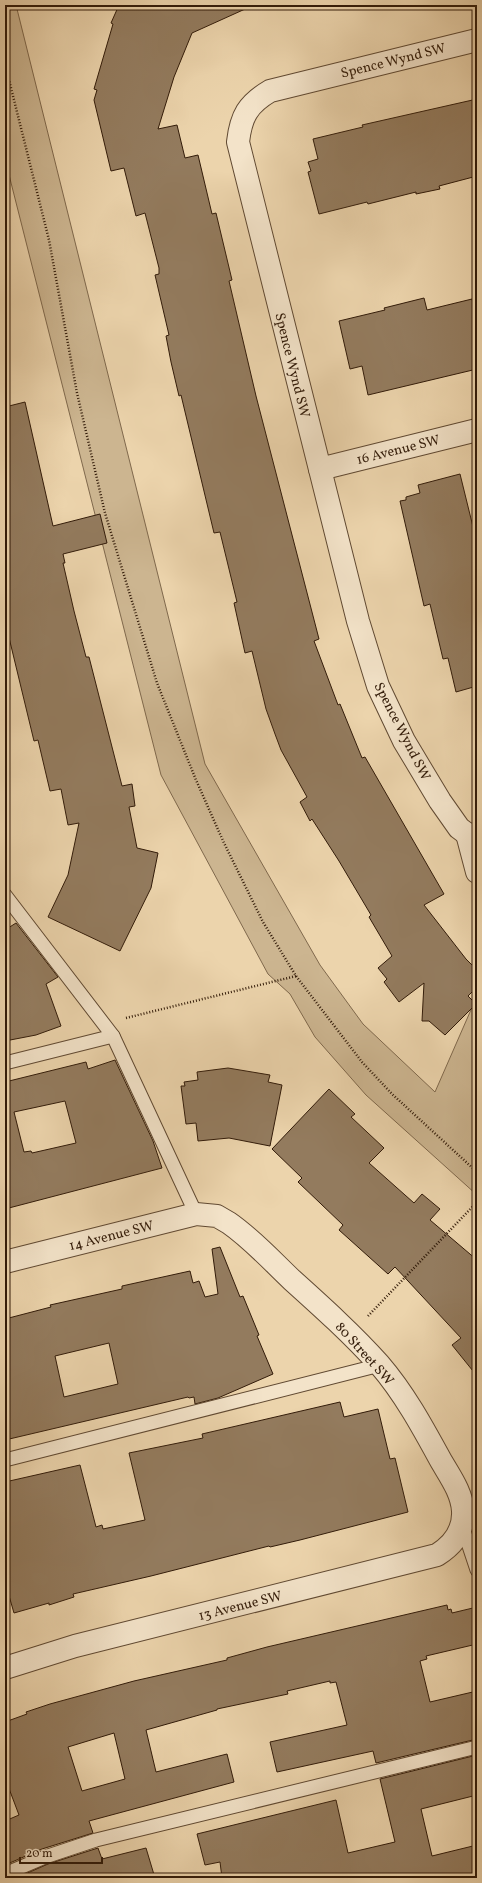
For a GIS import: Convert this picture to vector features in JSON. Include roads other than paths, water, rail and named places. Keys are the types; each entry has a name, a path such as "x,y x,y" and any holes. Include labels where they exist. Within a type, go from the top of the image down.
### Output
{"street":[{"name":"Spence Wynd SW","path":"477,40 270,91 257,99 245,112 241,122 238,142 358,621 378,686 404,741 440,801 459,828 472,835 477,872"},
{"name":"16 Avenue SW","path":"320,469 477,430"},
{"name":"14 Avenue SW","path":"5,1262 196,1214 217,1216"},
{"name":"80 Street SW","path":"217,1216 238,1229 351,1334 380,1365 405,1399 455,1485 461,1498 463,1511 462,1525"},
{"name":"13 Avenue SW","path":"5,1668 75,1646 437,1555 447,1549 455,1540 462,1525"}],"lane":[{"path":"5,895 113,1036 196,1214"},
{"path":"5,1063 113,1036"},
{"path":"5,1460 380,1365"},
{"path":"462,1525 477,1570"},
{"path":"5,1874 45,1857 96,1840 477,1747"}]}
